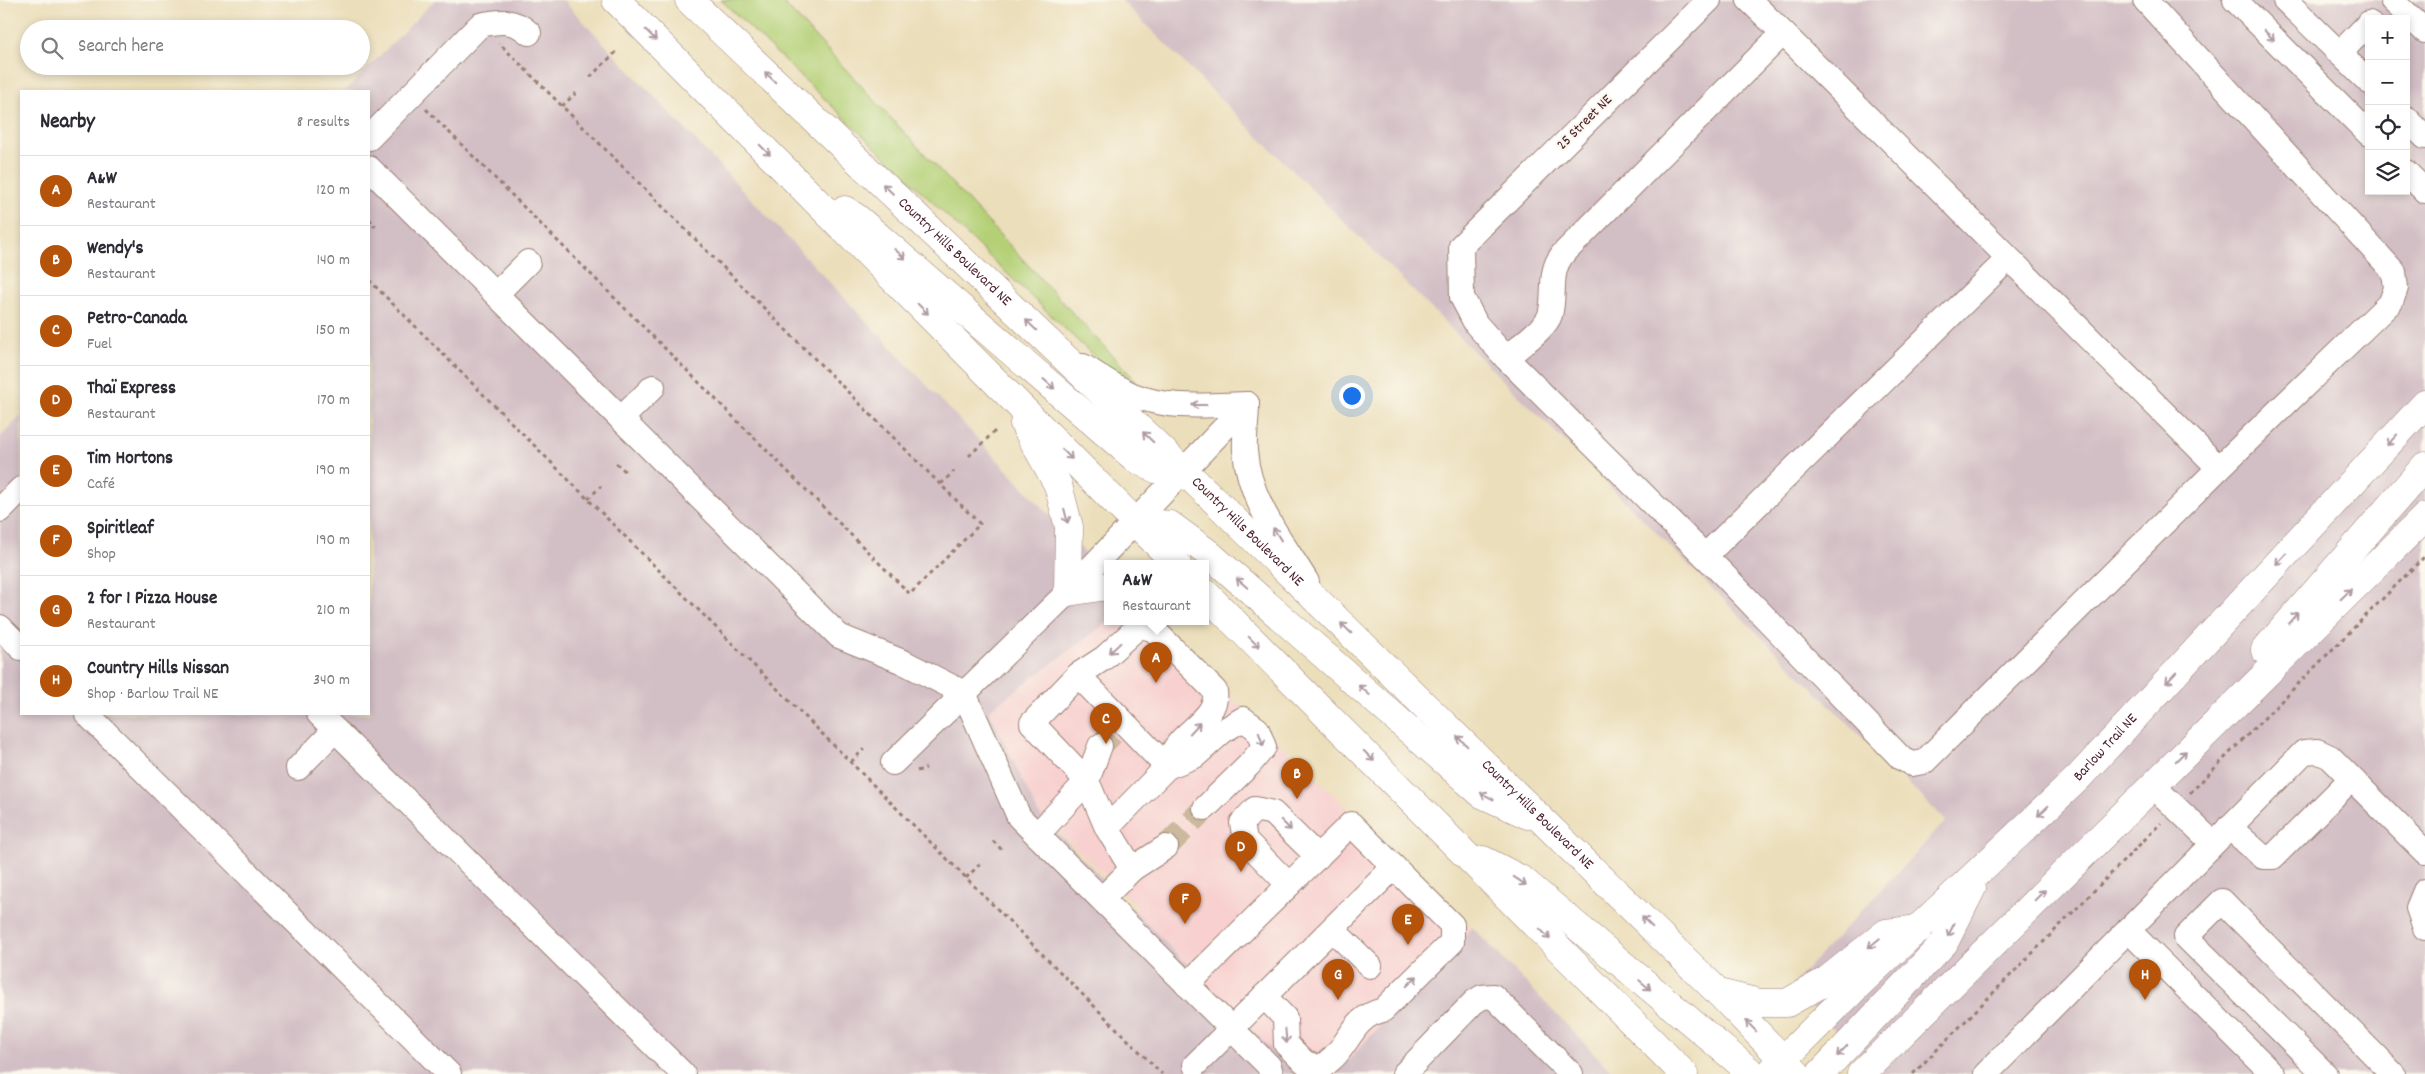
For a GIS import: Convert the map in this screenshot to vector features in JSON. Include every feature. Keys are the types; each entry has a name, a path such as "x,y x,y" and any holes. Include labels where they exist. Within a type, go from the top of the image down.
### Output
{"main road":[{"path":"616,0 1173,560"},
{"name":"Country Hills Boulevard NE","path":"689,0 1184,470 1547,824 1719,993 1783,1070"},
{"path":"790,175 858,219 1137,460 1156,469 1184,470"},
{"path":"1008,394 1058,485 1069,527 1068,592 1104,586"},
{"name":"Barlow Trail NE","path":"1783,1070 1919,929 2078,778 2425,404"},
{"path":"2224,714 2238,682 2425,466"},
{"path":"1861,1074 2425,516"},
{"path":"1134,522 1170,525 1208,553 1482,794 1547,824"},
{"path":"1209,597 1684,1074"},
{"path":"1462,849 1522,880 1752,1074"},
{"path":"1820,1074 1944,943 1981,872"},
{"path":"1719,993 1760,1003 1787,1003 1826,981 1886,933 1919,929"},
{"path":"1889,1074 1890,1065 1944,990"},
{"path":"1635,1026 1659,1074"}],"street":[{"name":"25 Street NE","path":"1506,358 1476,324 1462,297 1461,246 1709,0"},
{"path":"1749,0 2219,468"},
{"path":"1782,33 1556,262 1550,316 1544,324 1506,358 1705,556 1901,758 1912,764 1924,762 2219,468 2391,302 2396,288 2394,272 2145,0"},
{"path":"2236,0 2365,130"},
{"path":"2285,0 2365,78"},
{"path":"2377,15 2391,0 2425,31"},
{"path":"370,137 480,25 502,20 522,26 529,33"},
{"path":"2340,54 2365,27"},
{"path":"2410,122 2425,137"},
{"path":"370,169 839,636 904,662 964,693 1019,817 1272,1072"},
{"path":"2410,176 2425,191"},
{"path":"1705,556 2008,259"},
{"path":"496,294 528,262"},
{"path":"1060,352 1132,395 1154,402 1173,405 1248,404"},
{"path":"621,419 653,387"},
{"path":"893,763 1068,592 1248,404"},
{"path":"1248,404 1245,450 1255,495 1263,512 1322,604"},
{"path":"0,510 20,490"},
{"path":"1132,869 1107,828 1087,781 1032,723 1078,675 1104,658 1139,626 1154,629 1215,691 1216,698 1209,713 1173,750 1167,767"},
{"path":"0,627 20,647"},
{"path":"1078,675 1112,734 1167,767"},
{"path":"88,715 449,1074"},
{"path":"1107,828 1167,767 1195,756 1223,731 1243,719 1257,729 1264,747 1249,765 1205,808"},
{"path":"298,768 327,722 683,1074"},
{"path":"1037,835 1087,781 1112,734"},
{"path":"1986,1074 2304,752 2317,751 2330,757 2425,852"},
{"path":"2152,785 2221,835 2263,857 2273,858 2351,778"},
{"path":"1289,885 1245,840 1242,822 1255,809 1274,812 1318,856"},
{"path":"1187,985 1351,824 1452,925 1454,935 1452,942 1382,1010 1368,1014 1353,1029 1338,1053 1321,1068 1305,1063 1286,1044 1285,1018 1264,996"},
{"path":"1102,900 1132,869 1166,847"},
{"path":"1195,1065 1394,867"},
{"path":"2425,891 2418,908 2425,928"},
{"path":"2157,960 2186,937 2222,901 2393,1074"},
{"path":"1332,929 1370,966"},
{"path":"2128,930 2273,1074"},
{"path":"2186,937 2324,1074"},
{"path":"1404,1074 1474,1002 1482,997 1493,996 1571,1074"}],"path":[{"path":"420,103 910,594 980,524 498,41"},
{"path":"590,77 616,52"},
{"path":"562,106 576,93"},
{"path":"370,220 375,225 373,227"},
{"path":"370,281 1162,1074"},
{"path":"459,380 464,376"},
{"path":"969,456 996,430"},
{"path":"616,463 625,471"},
{"path":"617,470 620,467"},
{"path":"941,484 954,471"},
{"path":"588,499 601,486"},
{"path":"851,762 864,749"},
{"path":"994,841 997,847 1003,851"},
{"path":"966,878 980,864"}],"shaded area":[{"path":"435,0 563,0 1104,573 1104,625 989,710 1038,813 1295,1074 0,1074 0,437 20,417 20,715 370,715 370,90 346,90 361,75 370,75 370,66"},
{"path":"1121,0 2425,0 2425,1074 1879,1074 1791,986 1946,821"},
{"path":"1104,625 1156,625 1472,927 1335,1074 1295,1074 1134,910 1138,906 1038,813 989,709"},
{"path":"1472,927 1614,1074 1335,1074"}],"green space":[{"path":"721,0 781,0 1137,382 1106,368"}],"tunnel":[{"path":"1100,746 1112,734"},
{"path":"1166,847 1205,808"}],"place":[{"name":"A&W","path":"1156,683"},
{"name":"Petro-Canada","path":"1106,744"},
{"name":"Wendy's","path":"1297,799"},
{"name":"Thaï Express","path":"1241,872"},
{"name":"Spiritleaf","path":"1185,924"},
{"name":"Tim Hortons","path":"1408,945"},
{"name":"2 for 1 Pizza House","path":"1338,1000"},
{"name":"Country Hills Nissan","path":"2145,1000"}]}
